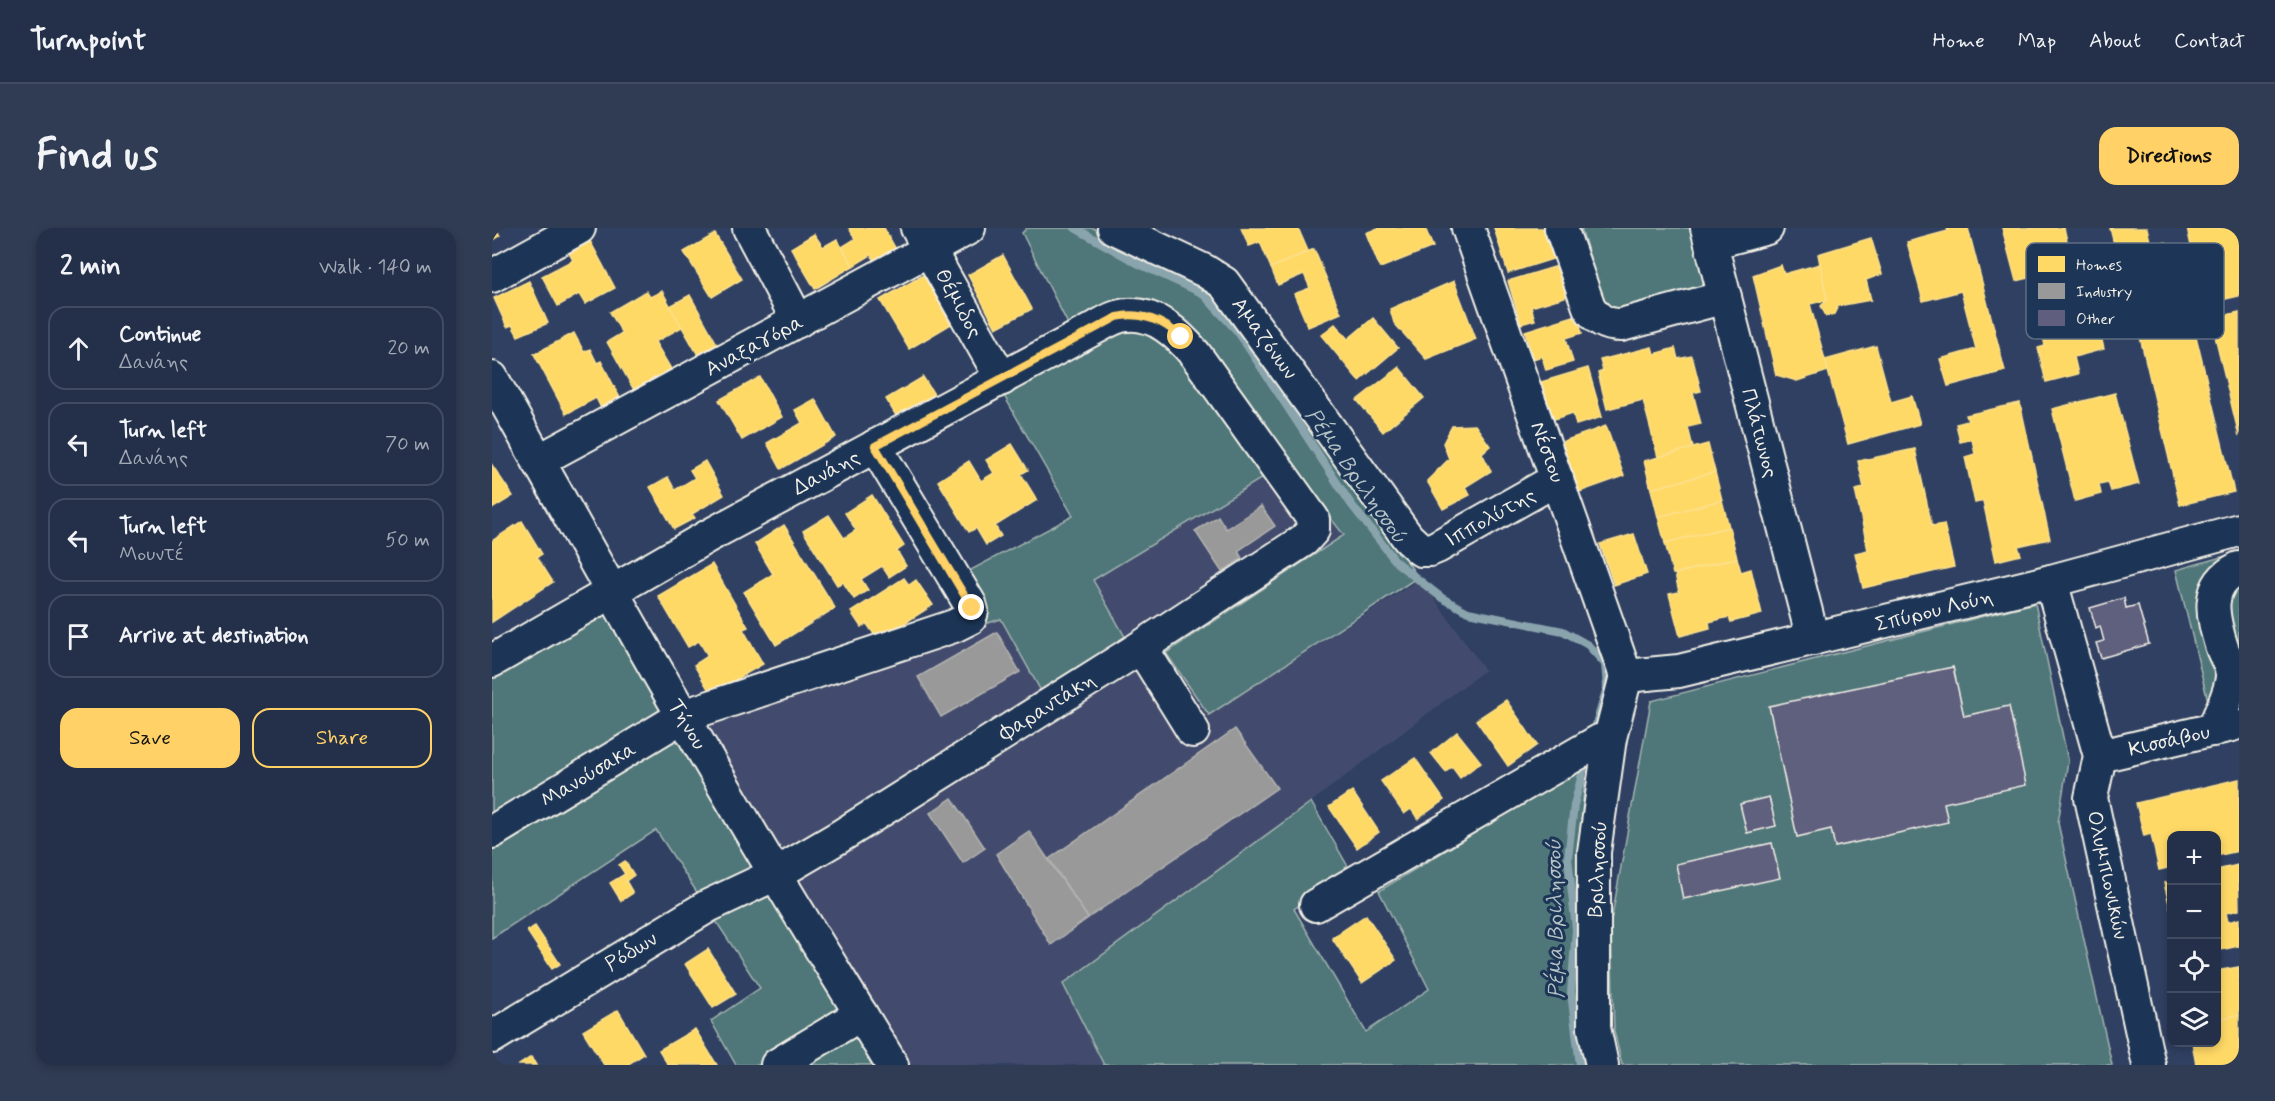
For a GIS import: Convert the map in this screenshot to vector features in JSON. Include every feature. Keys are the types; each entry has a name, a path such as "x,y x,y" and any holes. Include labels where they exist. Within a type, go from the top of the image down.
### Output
{"street":[{"path":"492,276 579,228"},
{"path":"749,228 798,321"},
{"name":"Αναξαγόρα","path":"538,461 798,321 923,239 969,228"},
{"name":"Αμαζόνων","path":"1114,228 1224,283 1408,537 1420,550"},
{"name":"Νέστου","path":"1468,228 1626,676"},
{"path":"1561,228 1589,307 1594,316 1601,321 1611,325 1621,325 1725,297"},
{"path":"1709,235 1767,228"},
{"name":"Πλάτωνος","path":"1709,235 1814,639"},
{"name":"Θέμιδος","path":"923,239 1002,379"},
{"name":"Δανάης","path":"492,661 710,535 1117,317 1127,315 1137,315 1162,324 1181,337 1304,505 1313,519 1313,530"},
{"name":"Τήνου","path":"492,378 683,716 892,1065"},
{"name":"Μανούσακα","path":"492,832 683,716 954,626 971,616 970,604 875,446"},
{"name":"Ιππολύτης","path":"1420,550 1437,547 1557,479"},
{"name":"Φαραντάκη","path":"776,874 839,837 1141,647 1304,540 1313,530"},
{"name":"Σπύρου Λούη","path":"1626,676 1679,671 1814,639 2051,581 2239,530"},
{"path":"2226,727 2222,711 2232,672 2222,648 2212,609 2214,594 2222,579 2239,568"},
{"name":"Ολυμπιονικών","path":"2051,581 2100,756 2091,798 2149,1065"},
{"path":"1141,647 1193,731"},
{"name":"Βριλησσού","path":"1602,1065 1594,1028 1595,744 1626,676"},
{"name":"Κισσάβου","path":"2100,756 2226,727"},
{"path":"1316,905 1595,744"},
{"name":"Ρόδων","path":"492,1037 699,911 776,874"},
{"path":"777,1065 861,1014"}],"shaded area":[{"path":"1287,462 1345,535 1167,653 1209,714 1420,579 1485,670 1064,984 1104,1065 906,1065 696,721 1000,619 1046,699 1093,581"}],"green space":[{"path":"1027,228 1093,228 1218,294 1418,577 1209,715 1166,653 1344,535 1287,463 1093,580 1133,651 1046,700 1001,619 985,624 978,594 967,572 1073,516 1002,392 1081,350 1022,233"},
{"path":"1581,228 1691,228 1709,292 1608,318"},
{"path":"2239,552 2239,693 2208,701 2176,570"},
{"path":"608,602 879,1065 736,1065 711,1021 760,988 656,830 492,938 492,676"},
{"path":"2035,603 2068,761 2058,823 2112,1065 1622,1065 1614,1031 1611,922 1651,701"},
{"path":"1586,765 1577,875 1588,891 1586,926 1576,997 1582,1019 1588,1065 1104,1065 1063,984 1311,802 1350,870 1294,909 1366,1032 1429,989 1379,891"}],"building: Homes":[{"path":"492,228 496,228 500,236 492,241"},
{"path":"849,228 884,228 898,253 877,265 871,255 853,266 842,247 855,239"},
{"path":"1241,228 1298,228 1308,251 1271,268 1260,242 1249,246"},
{"path":"1378,228 1425,228 1433,247 1380,268 1366,233"},
{"path":"1494,228 1551,228 1559,257 1508,273"},
{"path":"1947,228 1968,228 2005,371 1948,386 1940,359 1976,349 1961,291 1923,301 1907,242 1948,231"},
{"path":"2002,228 2064,228 2067,243 2026,243 2026,279 2016,281"},
{"path":"2110,228 2147,228 2150,243 2114,243"},
{"path":"2187,228 2239,228 2239,296 2224,299 2224,243 2190,243"},
{"path":"715,234 742,279 712,297 684,252"},
{"path":"814,234 823,247 837,239 853,266 815,289 791,248"},
{"path":"588,237 615,288 585,304 579,294 558,306 542,276 573,260 566,248"},
{"path":"1871,238 1882,274 1866,280 1871,300 1838,306 1834,314 1826,316 1821,306 1827,300 1818,254"},
{"path":"1314,249 1341,313 1308,327 1294,294 1310,288 1304,274 1278,285 1271,268"},
{"path":"1003,255 1032,309 996,328 968,275"},
{"path":"1820,264 1827,300 1810,304 1828,371 1797,381 1776,375 1753,275 1781,265 1784,274"},
{"path":"1561,265 1571,295 1531,307 1535,320 1521,324 1508,281"},
{"path":"925,274 953,323 909,349 880,300"},
{"path":"529,281 548,323 518,336 512,325 507,327 494,298"},
{"path":"1454,281 1476,339 1426,359 1394,323 1390,309"},
{"path":"646,291 650,297 662,291 682,327 655,342 671,369 634,390 607,342 622,333 610,312"},
{"path":"690,295 717,344 698,355 670,306"},
{"path":"2239,312 2239,436 2216,339 2224,339 2224,316"},
{"path":"1577,315 1582,333 1566,338 1573,362 1546,370 1542,356 1533,359 1525,331"},
{"path":"1373,318 1398,348 1359,381 1321,335 1335,324 1348,339"},
{"path":"574,333 584,352 590,349 597,363 601,361 620,398 601,408 596,398 566,414 534,354"},
{"path":"2044,339 2102,339 2104,349 2074,357 2078,374 2046,382 2038,348 2045,346"},
{"path":"2140,339 2197,339 2234,492 2180,505"},
{"path":"1876,346 1891,402 1912,396 1920,424 1848,444 1825,360"},
{"path":"1652,347 1654,354 1675,348 1678,359 1692,356 1701,391 1693,393 1701,424 1688,427 1693,448 1658,457 1643,400 1607,409 1598,373 1603,371 1600,360"},
{"path":"1399,367 1424,398 1383,432 1357,400"},
{"path":"1588,368 1602,417 1576,425 1573,413 1551,420 1541,382"},
{"path":"760,377 782,417 742,440 719,400"},
{"path":"923,377 935,396 898,419 886,399"},
{"path":"2115,393 2139,484 2111,491 2108,482 2099,484 2101,494 2075,501 2052,409"},
{"path":"815,399 836,437 781,469 767,443 802,423 795,410"},
{"path":"2020,403 2050,539 2018,546 2021,555 1996,561 1983,501 1975,503 1965,457 1975,454 1972,439 1960,442 1956,424 1968,421 1966,415"},
{"path":"1475,425 1490,446 1482,453 1491,471 1465,487 1470,495 1443,509 1427,481 1449,459 1443,443 1452,426"},
{"path":"1606,426 1624,476 1579,492 1561,442"},
{"path":"1012,444 1028,470 1021,474 1037,500 995,526 1001,536 986,545 976,528 969,532 938,481 969,461 981,481 994,473 986,460"},
{"path":"1708,444 1715,472 1651,489 1644,461"},
{"path":"1915,449 1932,526 1944,524 1954,567 1863,588 1855,553 1868,550 1855,490 1864,488 1858,461"},
{"path":"705,461 724,495 692,514 695,518 674,529 650,487 668,477 675,490 695,478 690,470"},
{"path":"492,465 513,496 492,509"},
{"path":"1715,472 1722,500 1658,517 1651,489"},
{"path":"872,495 904,546 897,551 906,566 889,577 882,566 861,579 868,590 854,599 843,582 837,585 803,531 829,515 844,538 856,530 845,513"},
{"path":"1722,500 1729,527 1665,543 1658,517"},
{"path":"522,521 542,554 537,557 553,582 492,622 492,541"},
{"path":"784,525 835,608 776,645 744,592 773,574 755,544"},
{"path":"1729,527 1737,558 1673,574 1665,543"},
{"path":"1634,534 1647,574 1614,585 1600,544"},
{"path":"1737,558 1741,572 1751,569 1762,614 1731,622 1729,617 1709,622 1710,628 1680,636 1669,594 1679,592 1675,574"},
{"path":"712,564 748,627 743,629 763,664 711,694 694,665 708,656 699,641 688,647 658,596"},
{"path":"904,578 909,585 916,580 933,605 878,640 867,624 861,627 851,612"},
{"path":"1506,700 1537,745 1508,766 1476,720"},
{"path":"1457,732 1481,762 1460,778 1452,767 1446,772 1431,753"},
{"path":"1415,758 1444,800 1418,819 1411,809 1404,814 1381,781"},
{"path":"2239,779 2239,851 2221,855 2221,831 2167,831 2167,868 2159,870 2151,834 2144,836 2136,803"},
{"path":"1352,791 1379,832 1357,848 1329,807"},
{"path":"625,861 634,875 626,881 633,893 621,901 610,883 625,874 619,865"},
{"path":"2238,865 2239,910 2226,913 2228,922 2239,919 2239,946 2221,950 2221,885 2221,869"},
{"path":"1366,915 1396,960 1362,983 1332,938"},
{"path":"535,926 560,964 552,969 527,931"},
{"path":"708,949 736,994 713,1008 685,964"},
{"path":"2239,967 2239,1015 2221,1018 2221,970"},
{"path":"618,1010 644,1054 627,1065 604,1065 583,1031"},
{"path":"2239,1015 2239,1065 2196,1065 2193,1047 2221,1047 2221,1018"},
{"path":"695,1029 717,1065 668,1065 659,1050"},
{"path":"531,1057 536,1065 519,1065"}],"building: Industry":[{"path":"1261,506 1275,526 1238,551 1242,558 1222,572 1195,531 1218,516 1226,529"},
{"path":"997,632 1020,672 941,717 918,677"},
{"path":"1235,729 1277,788 1088,918 1049,859"},
{"path":"952,798 985,848 963,863 930,813"},
{"path":"1029,831 1088,918 1051,945 996,854"}],"building: Other":[{"path":"2124,598 2126,608 2138,605 2149,644 2101,658 2096,643 2104,641 2100,626 2096,628 2090,608"},
{"path":"1953,667 1964,716 2009,706 2026,785 1944,803 1948,822 1835,847 1831,829 1797,837 1769,706"},
{"path":"1769,797 1776,826 1747,833 1740,804"},
{"path":"1772,843 1780,878 1683,899 1676,864"}],"waterway":[{"name":"Ρέμα Βριλησσού","path":"1075,228 1137,263 1202,293 1238,332 1351,504 1397,563 1442,598 1468,612 1563,631 1588,645 1605,664 1607,687 1593,735"},
{"name":"Ρέμα Βριλησσού","path":"1580,1065 1571,993 1576,929 1568,858 1574,805 1586,759"}],"route":[{"path":"972,608 875,446 1117,317 1137,315 1155,320 1181,337"}]}
